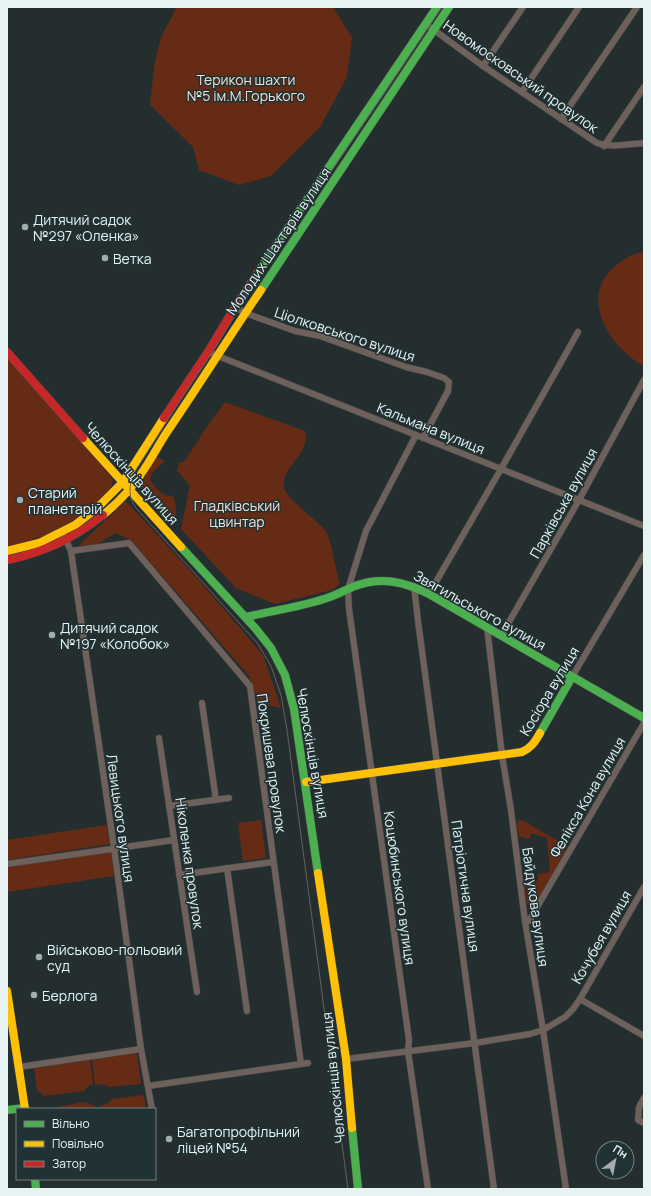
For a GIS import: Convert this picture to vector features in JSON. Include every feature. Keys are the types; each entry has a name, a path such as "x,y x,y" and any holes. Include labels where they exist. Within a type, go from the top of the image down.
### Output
{"main road":[{"name":"Молодих Шахтарів вулиця","path":"7,551 39,543 75,525 97,508 123,482 267,259 437,7"},
{"name":"Молодих Шахтарів вулиця","path":"7,560 20,558 39,552 66,540 96,520 130,489 219,356 245,313 449,7"},
{"name":"Челюскінців вулиця","path":"7,352 246,617 268,643 285,674 294,709 306,782 346,1059 358,1189"},
{"name":"Звягильського вулиця","path":"246,617 325,598 362,584 379,581 402,582 414,586 429,594 644,718"},
{"name":"Косіора вулиця","path":"306,782 522,752 533,745 572,677"},
{"path":"7,991 25,1108"}],"street":[{"path":"483,66 523,7"},
{"path":"522,92 579,7"},
{"path":"561,119 637,7"},
{"name":"Новомосковський провулок","path":"426,24 483,66 597,143 604,146"},
{"path":"604,146 644,87"},
{"path":"604,146 618,146 644,142"},
{"name":"Ціолковського вулиця","path":"236,307 245,313 295,331 320,336 406,367 444,378 449,382 448,391 423,438"},
{"path":"429,594 502,469 578,332"},
{"name":"Кальмана вулиця","path":"208,352 644,526"},
{"name":"Парківська вулиця","path":"501,636 579,500 644,380"},
{"name":"Коцюбинського вулиця","path":"416,435 366,531 348,589 349,610 409,1040 408,1051 428,1189"},
{"name":"Левицького вулиця","path":"62,532 71,551 114,848 141,1049 152,1108"},
{"name":"Покришева провулок","path":"71,551 129,542 250,686 300,1064"},
{"name":"Косіора вулиця","path":"572,677 644,555"},
{"name":"Патріотична вулиця","path":"414,586 494,1189"},
{"name":"Байдукова вулиця","path":"487,627 502,755 511,810 525,921 566,1189"},
{"path":"202,702 216,800"},
{"name":"Фелікса Кона вулиця","path":"525,921 529,921 644,723"},
{"name":"Ніколенка провулок","path":"158,738 197,992"},
{"path":"169,806 229,798"},
{"path":"7,864 174,840"},
{"path":"179,875 274,862"},
{"path":"226,868 247,1011"},
{"name":"Кочубея вулиця","path":"346,1059 475,1043 530,1034 542,1030 565,1017 580,999 644,888"},
{"path":"580,999 644,1036"},
{"path":"19,1067 141,1049"},
{"path":"148,1086 308,1063"},
{"path":"644,1098 639,1107 638,1120 644,1123"}],"green space":[{"name":"Терикон шахти №5 ім.М.Горького","path":"177,7 333,7 352,38 347,77 320,127 271,176 239,185 199,170 193,147 150,105 155,61 161,37"},
{"path":"644,252 644,366 620,348 611,335 603,322 599,307 599,293 604,279 614,267 628,257"},
{"path":"7,359 106,469 113,481 109,492 95,505 66,526 53,533 7,548"},
{"name":"Гладківський цвинтар","path":"225,402 305,431 304,447 287,472 284,486 295,503 321,525 327,533 340,584 332,590 275,604 236,588 181,529 190,486 177,470 180,462 184,462"},
{"path":"157,457 164,462 154,471 150,478 159,491 166,495 173,496 176,509 175,522 173,523 142,489 142,482"},
{"path":"126,501 197,578 263,655 281,708 258,703 249,676 132,541 115,533 94,546 79,545"},
{"path":"261,820 266,858 243,861 238,823"},
{"path":"520,820 566,847 539,899 532,907 527,904 525,883 538,881 538,874 550,872 547,838 530,833 531,838 524,839 524,837 519,837 517,823"},
{"path":"107,825 110,844 7,860 7,840"},
{"path":"111,851 114,876 7,892 7,867"},
{"path":"137,1053 141,1084 109,1087 104,1084 95,1085 92,1058"},
{"path":"90,1060 93,1084 88,1086 84,1091 44,1096 37,1090 34,1068"},
{"path":"144,1095 146,1108 99,1108 99,1106 105,1105 112,1099"},
{"path":"84,1102 96,1106 96,1108 58,1108"}],"tram line":[{"path":"348,1189 287,730 281,695 271,666 258,644 136,508 131,499 130,489 136,470 270,261 442,7"}],"traffic: fast":[{"path":"258,272 437,7"},
{"path":"261,290 449,7"},
{"path":"181,547 256,629 271,648 285,675 294,709 318,873"},
{"path":"246,617 315,602 355,586 374,581 393,582 411,586 429,594 644,718"},
{"path":"540,733 572,677"},
{"path":"7,1110 16,1109"},
{"path":"352,1128 358,1189"},
{"path":"35,1180 36,1189"}],"traffic: slow":[{"path":"103,515 115,505 141,475 167,432 261,290"},
{"path":"7,551 39,543 75,525 97,508 123,482 164,418"},
{"path":"83,438 181,547"},
{"path":"306,782 522,752 528,749 540,733"},
{"path":"318,873 346,1059 352,1128"},
{"path":"7,991 25,1108"}],"traffic: jam":[{"path":"164,418 208,352 258,272"},
{"path":"7,352 83,438"},
{"path":"7,560 21,557 58,544 81,531 103,515"}],"place":[{"name":"Дитячий садок №297 «Оленка»","path":"25,227"},
{"name":"Ветка","path":"105,258"},
{"name":"Старий планетарій","path":"20,500"},
{"name":"Дитячий садок №197 «Колобок»","path":"52,635"},
{"name":"Військово-польовий суд","path":"39,957"},
{"name":"Берлога","path":"34,995"},
{"name":"Багатопрофільний ліцей №54","path":"169,1139"}]}
